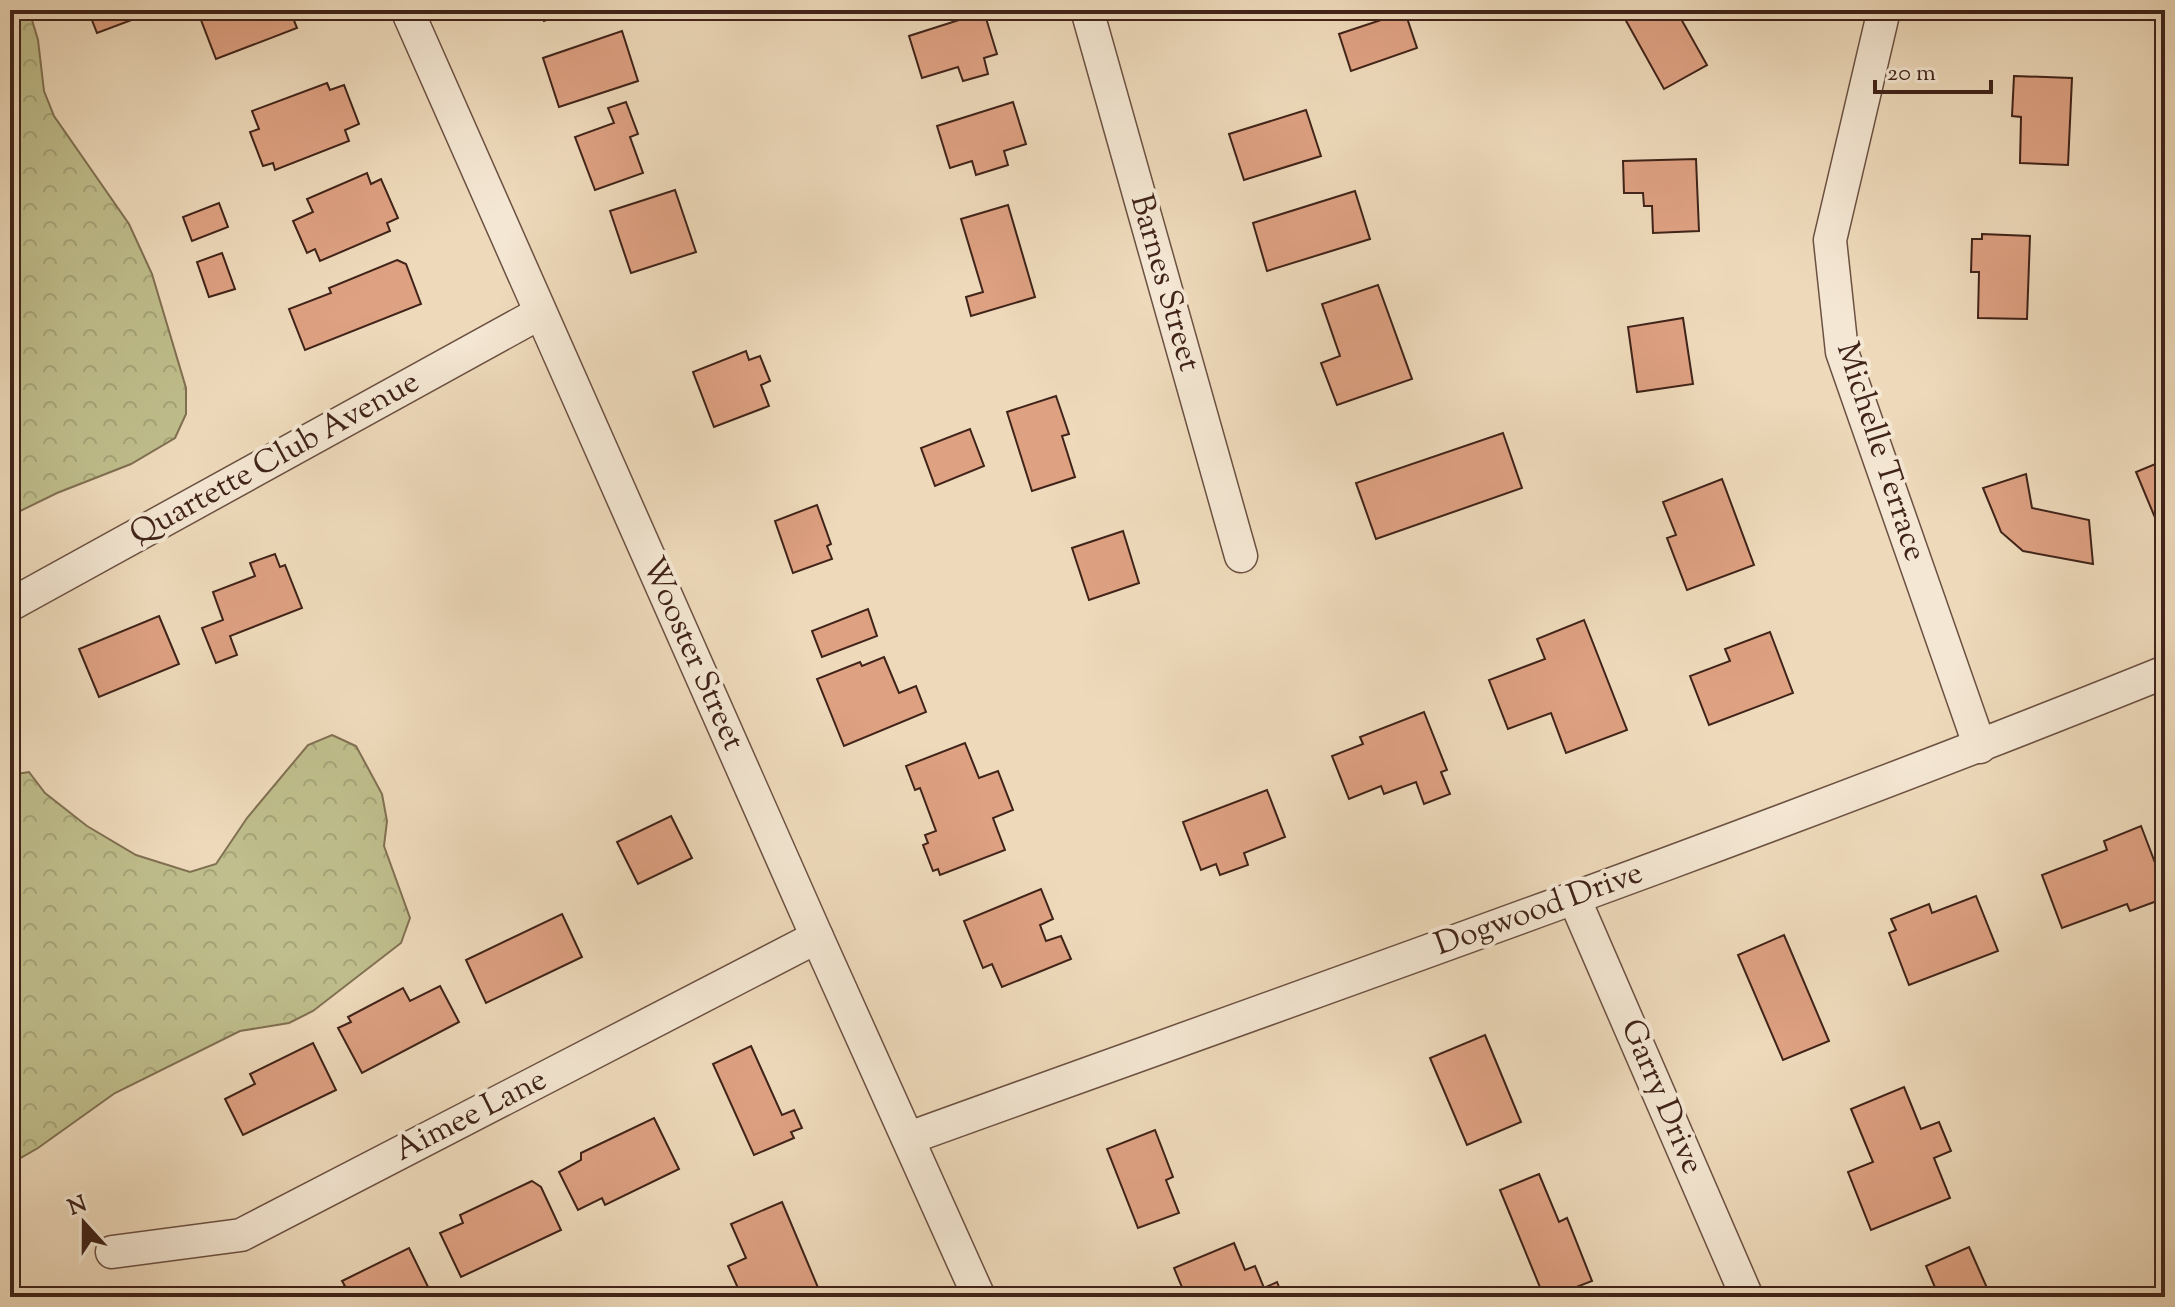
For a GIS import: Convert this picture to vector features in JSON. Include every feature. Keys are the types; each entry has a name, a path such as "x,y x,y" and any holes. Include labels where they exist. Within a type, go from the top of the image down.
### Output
{"street":[{"name":"Wooster Street","path":"407,10 979,1297"},
{"name":"Barnes Street","path":"1087,10 1241,556"},
{"name":"Michelle Terrace","path":"1884,10 1830,240 1842,352 1980,747"},
{"name":"Quartette Club Avenue","path":"10,605 540,313"},
{"name":"Dogwood Drive","path":"909,1138 1574,898 1980,747 2165,672"},
{"name":"Garry Drive","path":"1574,898 1747,1297"},
{"name":"Aimee Lane","path":"112,1252 241,1235 817,937"}],"green space":[{"path":"10,10 29,10 38,40 44,91 54,116 129,224 152,274 186,388 186,414 175,438 131,464 57,493 10,516"},
{"path":"332,735 356,746 382,794 387,821 384,846 410,918 401,943 313,1011 289,1023 240,1031 115,1093 38,1148 10,1164 10,775 29,772 45,793 87,826 136,855 190,872 216,864 247,818 308,745"}],"building":[{"path":"88,10 133,10 137,18 97,33"},
{"path":"206,10 309,12 293,18 297,28 216,59 201,20 209,17"},
{"path":"540,10 572,10 544,21"},
{"path":"1620,10 1676,10 1707,65 1664,89"},
{"path":"984,12 997,54 984,58 988,74 963,81 958,67 922,78 909,36"},
{"path":"1405,12 1417,48 1351,71 1339,34"},
{"path":"622,31 638,81 559,107 543,58"},
{"path":"2014,76 2072,78 2068,165 2020,163 2021,117 2012,116"},
{"path":"327,83 330,90 344,85 359,124 345,130 349,141 275,170 273,163 263,166 250,132 259,129 252,111"},
{"path":"626,102 638,134 630,137 643,173 595,190 575,137 614,123 608,108"},
{"path":"1013,102 1026,144 1004,151 1008,165 976,175 972,161 950,168 937,126"},
{"path":"1306,110 1321,156 1244,180 1229,134"},
{"path":"1696,159 1699,231 1653,233 1652,206 1644,206 1643,193 1624,193 1623,161"},
{"path":"367,173 371,184 381,179 398,218 387,223 390,231 320,261 315,249 307,253 293,221 313,212 307,199"},
{"path":"675,190 696,252 631,273 610,211"},
{"path":"1355,191 1370,239 1267,271 1253,223"},
{"path":"219,203 228,227 192,241 183,217"},
{"path":"1008,205 1035,297 971,316 966,297 983,292 961,219"},
{"path":"1982,234 2030,236 2027,319 1978,318 1979,272 1971,272 1972,239 1982,239"},
{"path":"222,253 235,289 209,297 197,262"},
{"path":"397,260 406,264 421,304 305,350 289,309 331,293 329,288"},
{"path":"1378,285 1412,379 1337,405 1321,363 1340,356 1322,304"},
{"path":"1683,318 1693,384 1637,392 1628,327"},
{"path":"746,351 749,360 760,356 770,381 761,385 769,406 714,427 693,372"},
{"path":"1056,396 1069,434 1062,436 1075,477 1032,491 1007,412"},
{"path":"970,429 984,466 935,486 921,448"},
{"path":"1503,433 1522,488 1376,539 1356,483"},
{"path":"2165,460 2165,530 2161,532 2136,472"},
{"path":"2026,474 2032,508 2089,520 2093,564 2023,551 2001,532 1983,488"},
{"path":"1722,479 1754,565 1687,590 1667,538 1676,535 1663,502"},
{"path":"817,505 831,544 827,546 832,559 793,573 775,521"},
{"path":"1123,531 1139,583 1089,600 1072,548"},
{"path":"275,554 280,567 285,565 302,608 230,636 237,655 216,663 202,628 223,620 213,592 255,576 250,563"},
{"path":"868,609 877,636 822,657 812,631"},
{"path":"159,616 179,664 99,697 79,649"},
{"path":"1584,620 1627,730 1566,753 1551,713 1508,729 1489,680 1545,659 1537,639"},
{"path":"1770,632 1793,693 1709,725 1690,676 1730,661 1725,649"},
{"path":"884,657 899,693 916,686 926,712 844,746 817,679 860,662 862,666"},
{"path":"1424,712 1447,770 1441,772 1450,794 1424,804 1416,782 1384,794 1381,786 1349,799 1332,756 1363,744 1360,737"},
{"path":"965,743 979,778 998,771 1013,810 993,818 1005,850 940,875 938,869 933,871 923,845 928,843 925,835 936,831 920,788 915,790 906,766"},
{"path":"1267,790 1285,837 1244,853 1248,865 1220,875 1216,864 1201,870 1183,822"},
{"path":"671,816 692,858 638,884 617,842"},
{"path":"2141,826 2165,889 2165,898 2130,911 2127,904 2062,928 2042,875 2107,850 2104,841"},
{"path":"1041,889 1053,919 1040,925 1046,941 1061,936 1071,959 1002,987 992,964 983,968 964,921"},
{"path":"1976,896 1998,951 1909,985 1889,933 1896,930 1891,919 1929,904 1932,913"},
{"path":"562,914 582,957 486,1003 466,960"},
{"path":"1784,935 1829,1041 1783,1060 1738,955"},
{"path":"440,986 459,1022 362,1073 338,1028 351,1022 348,1017 403,988 410,1001"},
{"path":"1485,1035 1521,1122 1467,1145 1430,1058"},
{"path":"313,1043 336,1090 243,1135 225,1099 255,1084 250,1074"},
{"path":"751,1046 782,1115 794,1110 802,1128 791,1132 794,1138 754,1155 713,1064"},
{"path":"1904,1087 1921,1129 1939,1122 1951,1151 1934,1158 1950,1198 1871,1230 1848,1172 1873,1162 1851,1109"},
{"path":"654,1118 679,1169 605,1205 602,1198 578,1210 559,1172 581,1160 581,1153"},
{"path":"1155,1130 1173,1177 1166,1180 1179,1213 1138,1228 1107,1149"},
{"path":"1539,1174 1559,1222 1567,1218 1592,1281 1551,1297 1544,1297 1500,1190"},
{"path":"532,1181 541,1187 561,1230 461,1277 440,1233 463,1223 460,1215"},
{"path":"782,1202 822,1297 742,1297 728,1266 746,1258 731,1224"},
{"path":"1234,1243 1245,1270 1255,1266 1264,1288 1277,1282 1283,1297 1186,1297 1174,1268"},
{"path":"1969,1247 1991,1297 1939,1297 1926,1266"},
{"path":"409,1248 433,1297 322,1297 345,1286 342,1281"}]}
